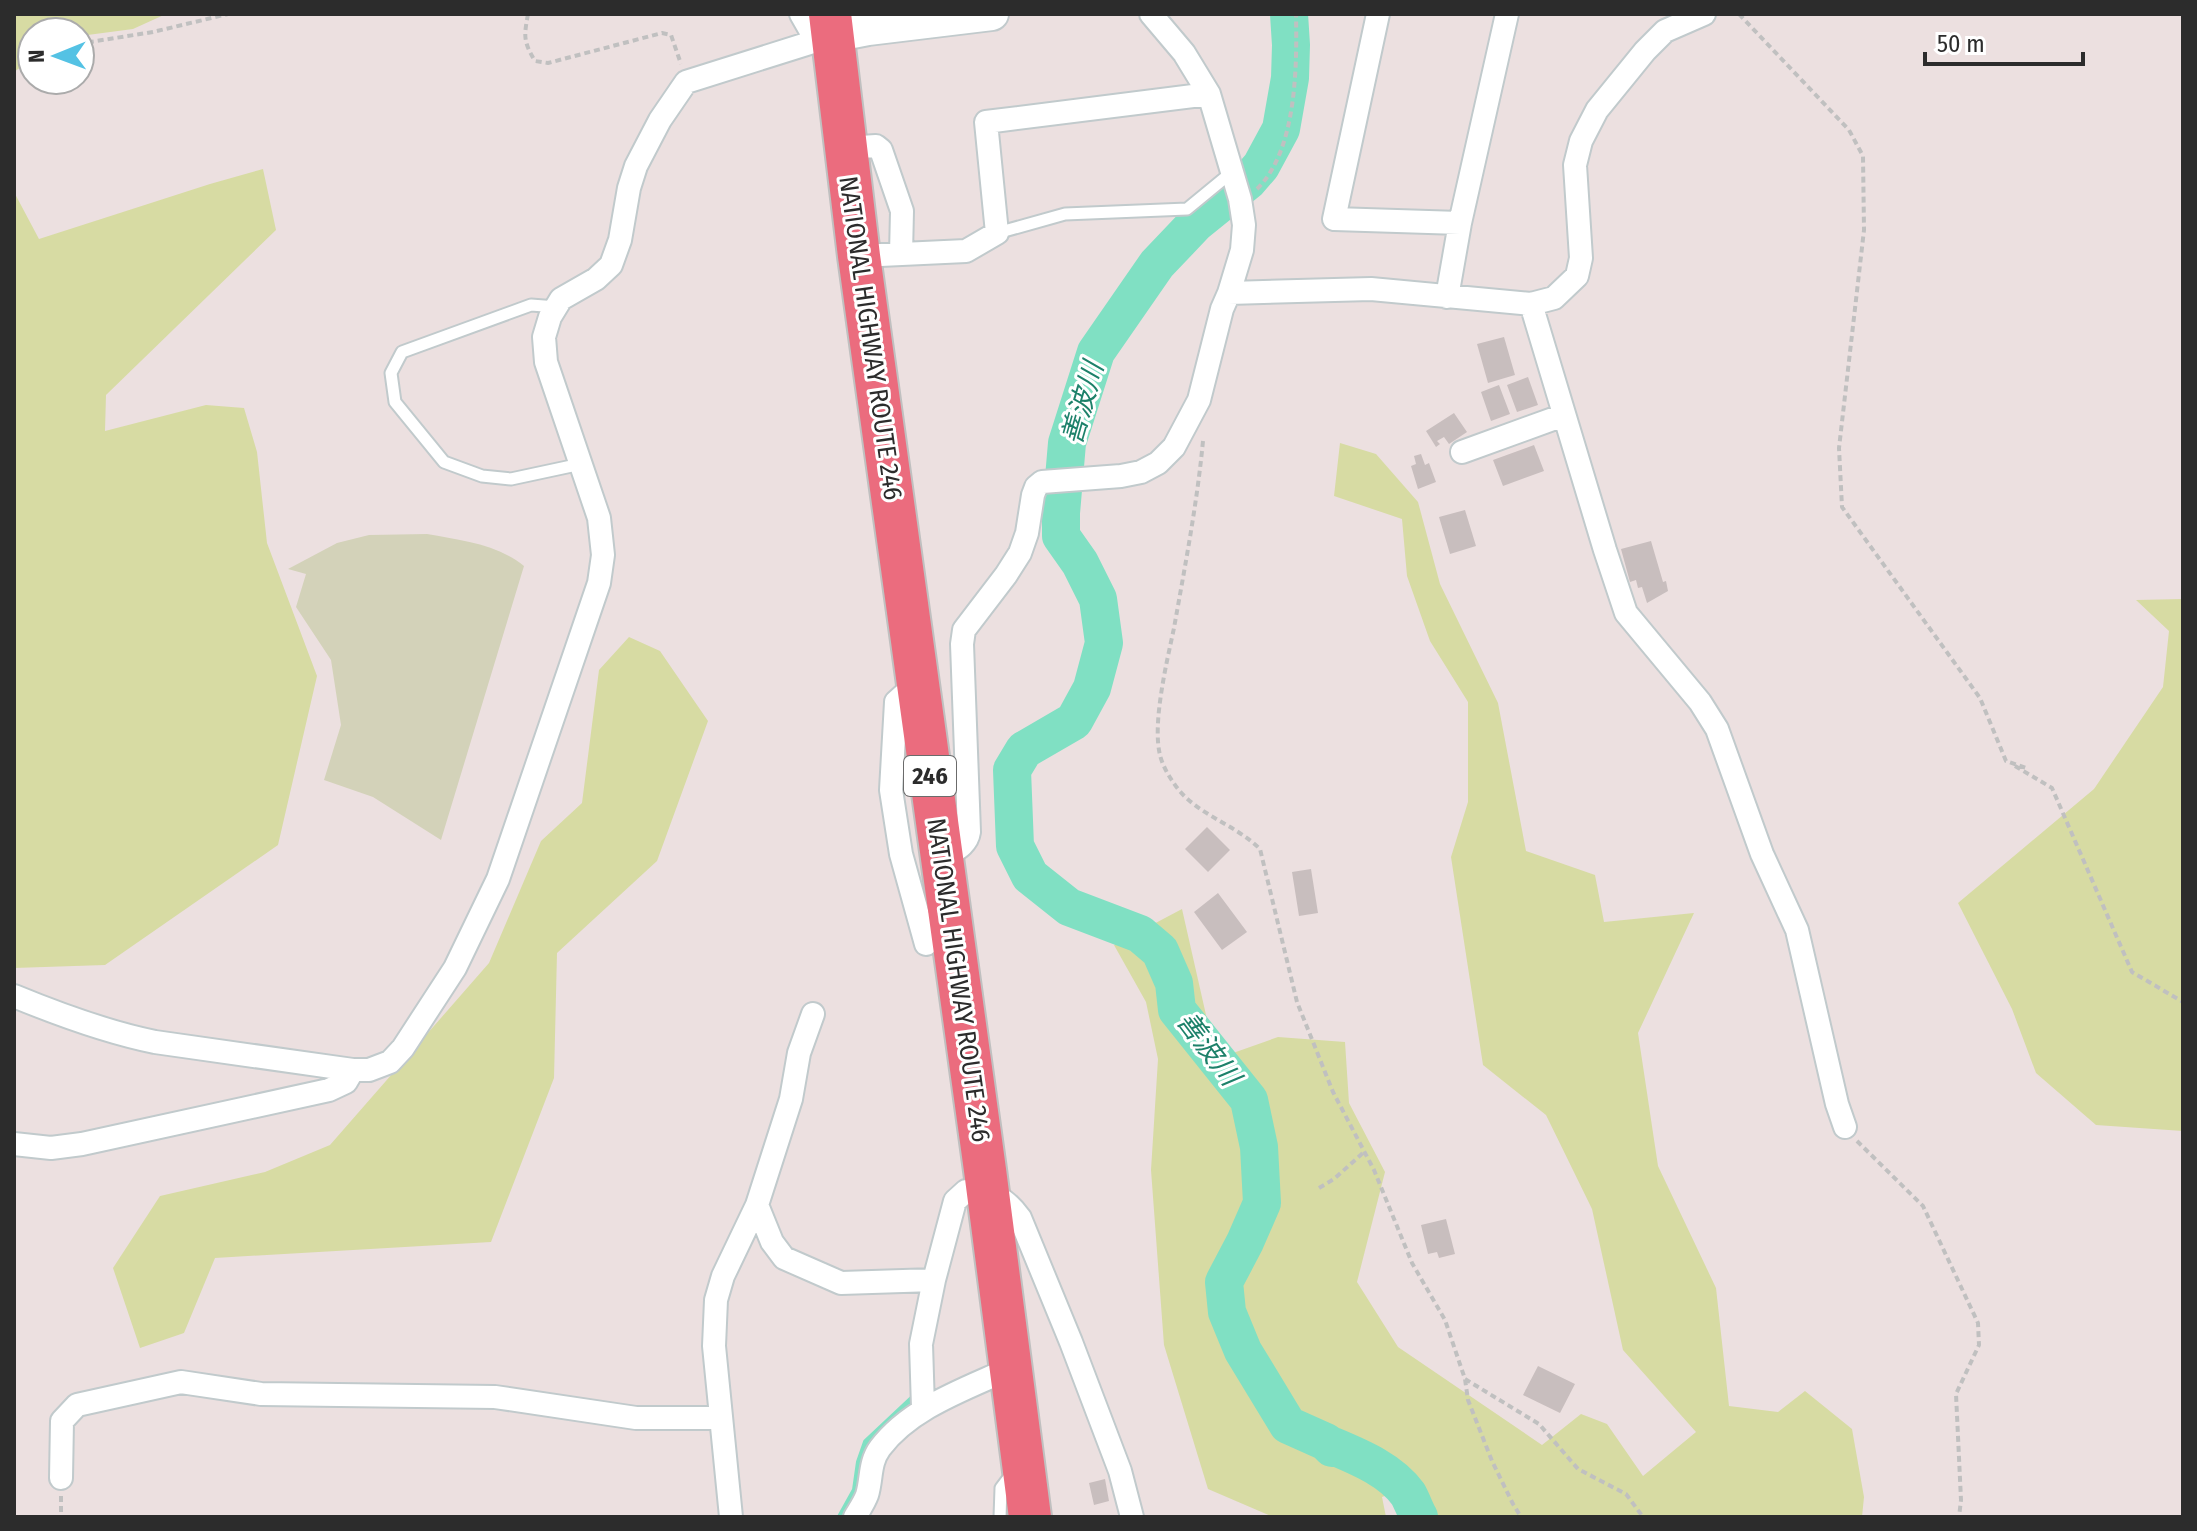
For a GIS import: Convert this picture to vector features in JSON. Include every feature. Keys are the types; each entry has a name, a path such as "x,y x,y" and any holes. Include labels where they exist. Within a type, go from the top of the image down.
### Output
{"highway":[{"name":"NATIONAL HIGHWAY ROUTE 246","path":"818,23 845,148 1030,1517"}],"street":[{"path":"14,996 124,1036 155,1042 353,1070 369,1070 390,1062 403,1048 455,968 498,879 599,583 603,555 599,518 546,362 544,337 550,317 561,299 596,279 611,265 620,240 636,166 660,120 686,82 818,23 868,29 992,14"},
{"path":"942,859 963,845 969,832 964,630 1020,553 1036,487 1042,482 1141,472 1158,463 1174,447 1199,400 1222,309 1242,250 1244,225 1237,189 1209,94 1184,53 1151,14"},
{"path":"1378,14 1334,219 1460,223"},
{"path":"1447,297 1460,223 1507,14"},
{"path":"1229,293 1371,289 1531,304 1554,298 1577,276 1581,258 1575,165 1581,141 1597,110 1665,31 1704,14"},
{"path":"859,256 966,251 997,233 986,122 1209,94"},
{"path":"845,148 876,146 881,150 902,211 901,254"},
{"path":"1531,304 1626,613 1700,702 1717,729 1762,854 1797,930 1845,1127"},
{"path":"1462,452 1564,415"},
{"path":"917,683 896,702 891,790 901,854 926,944"},
{"path":"732,1513 714,1346 716,1300 723,1276 757,1205 791,1099 799,1053 813,1014"},
{"path":"14,1144 51,1148 82,1144 282,1101 329,1090 346,1082 353,1070"},
{"path":"923,1408 921,1344 955,1201 966,1191 987,1193 1008,1202 1020,1218 1120,1471 1132,1517"},
{"path":"757,1205 772,1242 784,1258 841,1283 934,1280"},
{"path":"855,1517 867,1495 872,1465 880,1449 923,1408 1011,1368"},
{"path":"61,1478 62,1421 77,1405 181,1382 261,1394 495,1397 636,1418 720,1418"}],"lane":[{"path":"997,233 1065,214 1187,209 1237,189"},
{"path":"557,307 531,305 402,352 391,373 395,402 444,462 482,476 511,479 581,464"},
{"path":"1000,1517 1001,1488 1010,1476 1024,1476"}],"path":[{"path":"96,41 153,32 228,14"},
{"path":"528,14 524,36 526,47 535,61 548,63 662,33 671,35 686,82"},
{"path":"1237,189 1265,181 1279,155 1293,105 1297,57 1296,14"},
{"path":"1739,14 1849,130 1863,156 1864,230 1839,448 1842,507 1980,698 2006,761 2052,788 2132,972 2183,1002"},
{"path":"1199,400 1206,417 1197,500 1162,692 1158,725 1160,754 1174,784 1188,801 1250,839 1260,849 1297,1002 1333,1092 1374,1170 1412,1263 1445,1320 1465,1379 1468,1400 1492,1461 1521,1517"},
{"path":"2006,761 2026,768"},
{"path":"1845,1127 1923,1206 1978,1323 1979,1345 1956,1394 1961,1500 1959,1517"},
{"path":"1319,1188 1364,1152"},
{"path":"1465,1379 1539,1424 1578,1469 1626,1494 1643,1517"}],"green space":[{"path":"14,14 166,14 133,29 96,34 96,16 16,16 14,72"},
{"path":"263,169 276,230 106,395 105,431 206,405 244,408 257,452 267,543 317,676 278,845 105,965 14,968 14,192 39,239"},
{"path":"1340,443 1376,454 1418,502 1440,584 1498,703 1526,851 1595,875 1604,922 1694,913 1638,1033 1658,1166 1716,1288 1729,1406 1778,1412 1805,1391 1852,1429 1864,1497 1862,1517 1424,1517 1417,1484 1382,1497 1386,1517 1273,1517 1208,1489 1164,1345 1151,1170 1158,1059 1146,1002 1114,945 1182,909 1216,1059 1278,1037 1345,1042 1349,1103 1385,1172 1357,1282 1398,1347 1542,1445 1581,1414 1607,1424 1643,1476 1696,1432 1623,1350 1592,1209 1546,1115 1483,1065 1451,857 1468,802 1468,702 1430,641 1407,576 1402,519 1334,496"},
{"path":"427,534 490,548 524,566 441,840 373,797 324,780 341,725 331,660 296,607 306,574 288,569 337,543 369,535"},
{"path":"2183,599 2183,1131 2096,1125 2036,1073 2012,1009 1958,903 2094,789 2163,687 2169,631 2136,600"},
{"path":"629,637 660,651 708,721 657,861 557,953 554,1078 491,1242 215,1258 184,1333 140,1348 113,1268 160,1196 265,1172 330,1145 489,963 541,841 582,803 599,670"}],"building":[{"path":"1504,337 1515,375 1488,383 1477,344"},
{"path":"1528,377 1538,405 1517,412 1507,385"},
{"path":"1499,385 1510,414 1491,421 1481,392"},
{"path":"1454,413 1467,432 1449,444 1444,437 1437,441 1440,444 1436,447 1426,431"},
{"path":"1534,445 1544,471 1503,486 1493,460"},
{"path":"1421,454 1425,465 1429,463 1436,482 1418,489 1411,466 1416,464 1414,456"},
{"path":"1465,510 1476,546 1450,554 1439,517"},
{"path":"1651,541 1668,591 1647,603 1642,587 1638,588 1636,580 1630,582 1621,549"},
{"path":"1207,827 1230,850 1208,872 1185,849"},
{"path":"1311,869 1318,913 1299,916 1292,872"},
{"path":"1218,893 1247,932 1222,950 1194,912"},
{"path":"1446,1219 1455,1254 1439,1258 1437,1252 1428,1254 1421,1225"},
{"path":"1538,1366 1575,1384 1560,1413 1523,1395"},
{"path":"1105,1479 1109,1501 1094,1505 1089,1483"}],"waterway":[{"name":"善波川","path":"1289,14 1290,78 1281,129 1261,166 1248,181 1196,223 1157,264 1096,352 1067,443 1061,536 1080,563 1098,599 1104,643 1092,688 1074,721 1024,750 1012,770 1015,846 1030,876 1069,907 1140,934 1160,951 1174,983 1177,1010 1249,1100 1259,1147 1262,1203 1224,1282 1227,1312 1243,1351 1288,1425 1384,1471 1408,1494 1419,1517"},
{"path":"840,1517 855,1490 866,1442 915,1396"}]}
